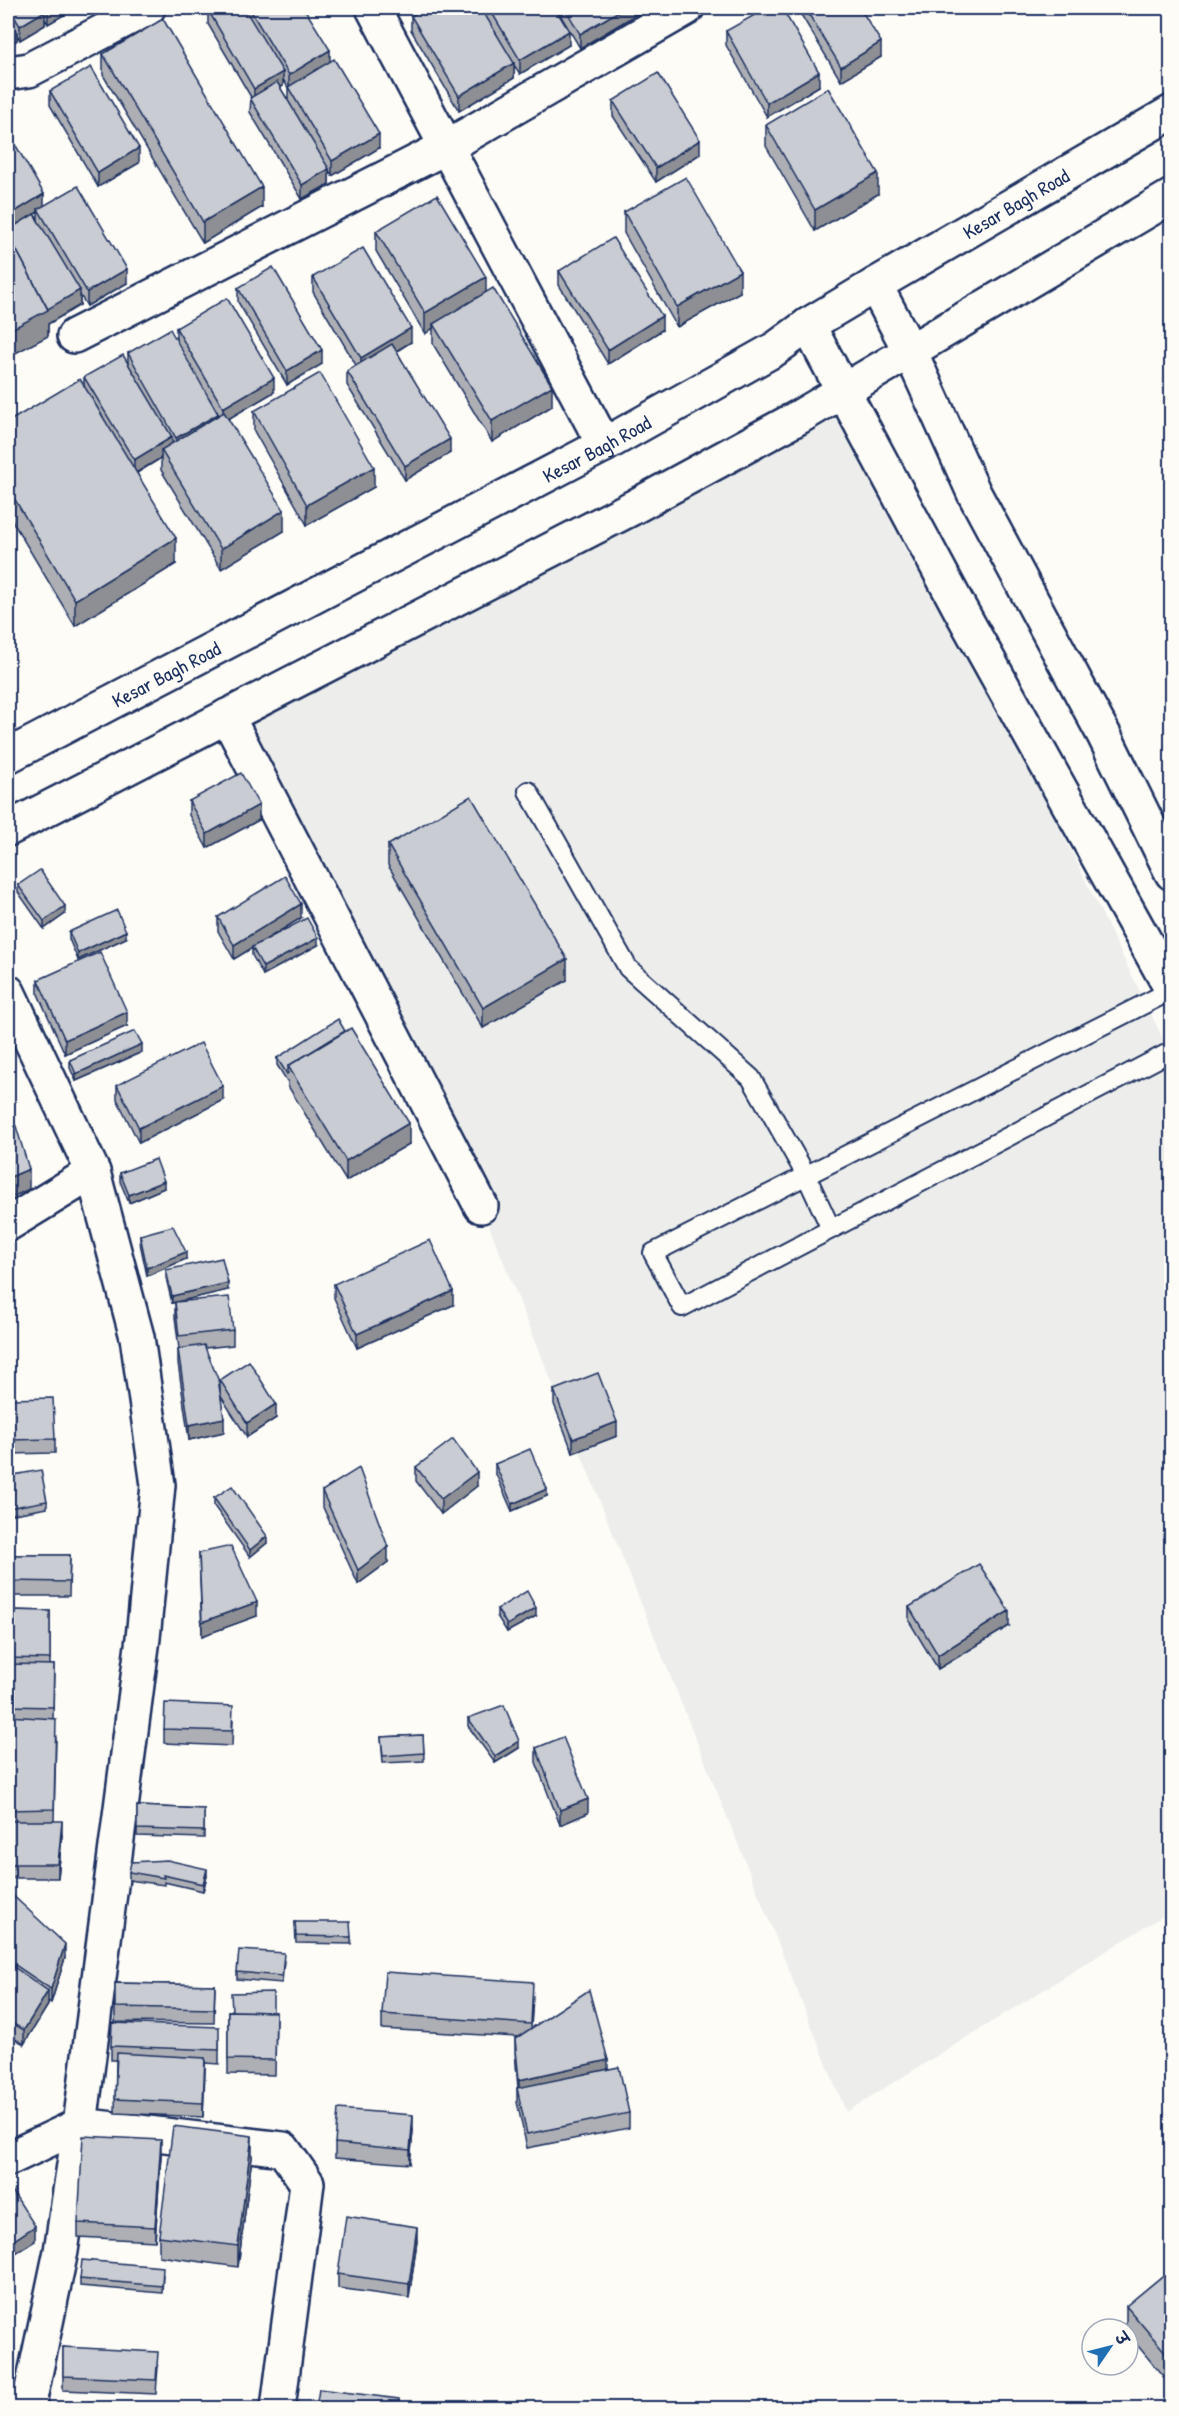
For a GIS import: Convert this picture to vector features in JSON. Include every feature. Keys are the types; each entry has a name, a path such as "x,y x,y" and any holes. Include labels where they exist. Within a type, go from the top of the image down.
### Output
{"main road":[{"path":"8,73 30,70 148,8"},
{"path":"373,8 604,445"},
{"path":"74,336 447,146 687,8"},
{"name":"Kesar Bagh Road","path":"8,756 604,445 775,349 808,325 875,285 1172,112"},
{"path":"8,829 620,514 846,391 1172,196"},
{"path":"875,285 910,351 974,493 1104,735 1172,873"},
{"path":"808,325 846,391 960,609 1171,990"},
{"path":"227,716 481,1206"},
{"path":"8,992 93,1172 137,1337 158,1485 142,1638 80,2125 61,2251 25,2406"},
{"path":"8,1224 93,1172"},
{"path":"8,2159 80,2125 283,2149 307,2183 278,2409"}],"lane":[{"path":"528,792 628,968 750,1078 806,1175 831,1229"},
{"path":"1171,990 653,1253 682,1307 1172,1051"}],"shaded area":[{"path":"846,391 1171,1055 1171,1911 846,2112 481,1206 227,716"}],"building":[{"path":"9,8 43,8 45,11 20,26"},
{"path":"211,8 244,8 283,72 254,89 208,10"},
{"path":"249,8 304,8 330,50 289,75"},
{"path":"425,8 481,8 514,63 459,96 411,16"},
{"path":"489,8 555,8 569,31 520,60"},
{"path":"565,8 624,8 580,34"},
{"path":"767,8 782,8 819,72 767,103 726,31"},
{"path":"805,8 860,8 881,42 841,67"},
{"path":"8,16 17,33 8,39"},
{"path":"163,19 262,187 203,222 103,54"},
{"path":"334,59 379,134 332,161 288,87"},
{"path":"91,67 139,148 98,173 50,91"},
{"path":"658,73 700,140 656,168 613,101"},
{"path":"277,82 329,169 302,185 250,98"},
{"path":"828,88 878,173 815,210 766,125"},
{"path":"8,132 44,194 8,216"},
{"path":"686,177 740,271 677,307 624,212"},
{"path":"78,186 127,269 87,292 38,209"},
{"path":"437,195 486,277 425,313 376,231"},
{"path":"34,214 80,290 48,309 8,234 8,230"},
{"path":"8,234 48,310 8,331"},
{"path":"613,238 662,316 608,350 559,271"},
{"path":"363,248 411,328 361,358 313,277"},
{"path":"273,267 322,350 287,371 238,288"},
{"path":"493,288 552,386 492,421 433,324"},
{"path":"227,298 274,378 223,408 176,328"},
{"path":"170,329 218,414 176,438 128,353"},
{"path":"392,344 450,439 405,466 347,371"},
{"path":"123,355 172,437 134,460 84,377"},
{"path":"320,373 374,467 307,505 254,411"},
{"path":"80,379 176,538 75,600 8,488 8,422"},
{"path":"224,412 284,510 221,549 161,450"},
{"path":"241,773 259,805 207,834 189,801"},
{"path":"471,796 567,959 483,1008 388,845"},
{"path":"40,870 65,906 44,921 18,885"},
{"path":"285,876 301,904 234,945 218,917"},
{"path":"117,910 126,931 78,953 69,932"},
{"path":"307,918 318,938 263,967 252,947"},
{"path":"100,952 127,1012 65,1040 38,980"},
{"path":"338,1019 345,1031 288,1066 287,1074 277,1058"},
{"path":"351,1028 409,1123 346,1161 288,1066"},
{"path":"135,1031 142,1044 76,1074 70,1060"},
{"path":"201,1043 223,1086 139,1128 117,1085"},
{"path":"8,1117 16,1126 29,1169 8,1178"},
{"path":"156,1159 164,1181 129,1195 120,1173"},
{"path":"173,1226 186,1252 147,1268 140,1235"},
{"path":"430,1240 453,1291 357,1334 334,1284"},
{"path":"222,1258 228,1283 172,1296 166,1270"},
{"path":"229,1297 233,1330 179,1336 175,1302"},
{"path":"204,1345 218,1379 224,1418 189,1425 178,1349"},
{"path":"249,1361 276,1404 247,1423 220,1380"},
{"path":"598,1373 617,1422 573,1439 554,1390"},
{"path":"53,1398 55,1439 8,1440 8,1399"},
{"path":"453,1439 477,1472 441,1499 416,1467"},
{"path":"530,1449 547,1489 512,1504 495,1464"},
{"path":"359,1468 388,1547 358,1570 322,1491"},
{"path":"41,1470 47,1501 8,1508 8,1476"},
{"path":"232,1486 267,1536 250,1550 214,1498"},
{"path":"231,1546 257,1602 202,1622 199,1553"},
{"path":"8,1555 70,1555 69,1582 8,1581"},
{"path":"979,1564 1009,1611 938,1655 909,1607"},
{"path":"527,1591 536,1608 507,1625 497,1609"},
{"path":"8,1610 50,1611 50,1659 8,1658"},
{"path":"8,1664 54,1665 53,1707 8,1706"},
{"path":"165,1703 233,1706 232,1731 164,1729"},
{"path":"504,1705 519,1741 495,1756 468,1718"},
{"path":"8,1716 56,1719 54,1809 8,1810"},
{"path":"423,1735 424,1753 383,1756 381,1737"},
{"path":"563,1737 588,1799 560,1810 536,1748"},
{"path":"137,1806 204,1809 204,1831 137,1829"},
{"path":"8,1821 62,1821 58,1864 8,1864"},
{"path":"167,1860 207,1869 203,1884 163,1875 164,1878 129,1872 131,1862"},
{"path":"8,1891 65,1944 51,1989 8,1960"},
{"path":"295,1922 350,1922 351,1937 296,1936"},
{"path":"239,1950 284,1953 282,1976 237,1972"},
{"path":"8,1963 48,1991 24,2030 8,2021"},
{"path":"385,1972 533,1982 531,2024 382,2014"},
{"path":"115,1983 215,1985 214,2009 115,2007"},
{"path":"589,1990 608,2060 519,2080 515,2039"},
{"path":"273,1992 273,2012 232,2011 231,1993"},
{"path":"228,2011 276,2012 275,2060 228,2059"},
{"path":"112,2023 219,2027 219,2050 111,2046"},
{"path":"117,2053 205,2058 203,2103 115,2099"},
{"path":"619,2067 629,2113 527,2134 517,2088"},
{"path":"338,2109 413,2115 410,2150 335,2143"},
{"path":"173,2126 252,2136 238,2246 159,2236"},
{"path":"83,2136 161,2140 155,2227 78,2223"},
{"path":"8,2186 35,2226 8,2244"},
{"path":"346,2216 417,2227 409,2284 338,2274"},
{"path":"82,2260 163,2267 162,2286 80,2279"},
{"path":"1172,2268 1172,2360 1140,2322 1140,2317 1135,2317 1126,2306"},
{"path":"63,2347 158,2352 156,2380 63,2376"},
{"path":"319,2389 399,2399 398,2409 316,2409"}]}
